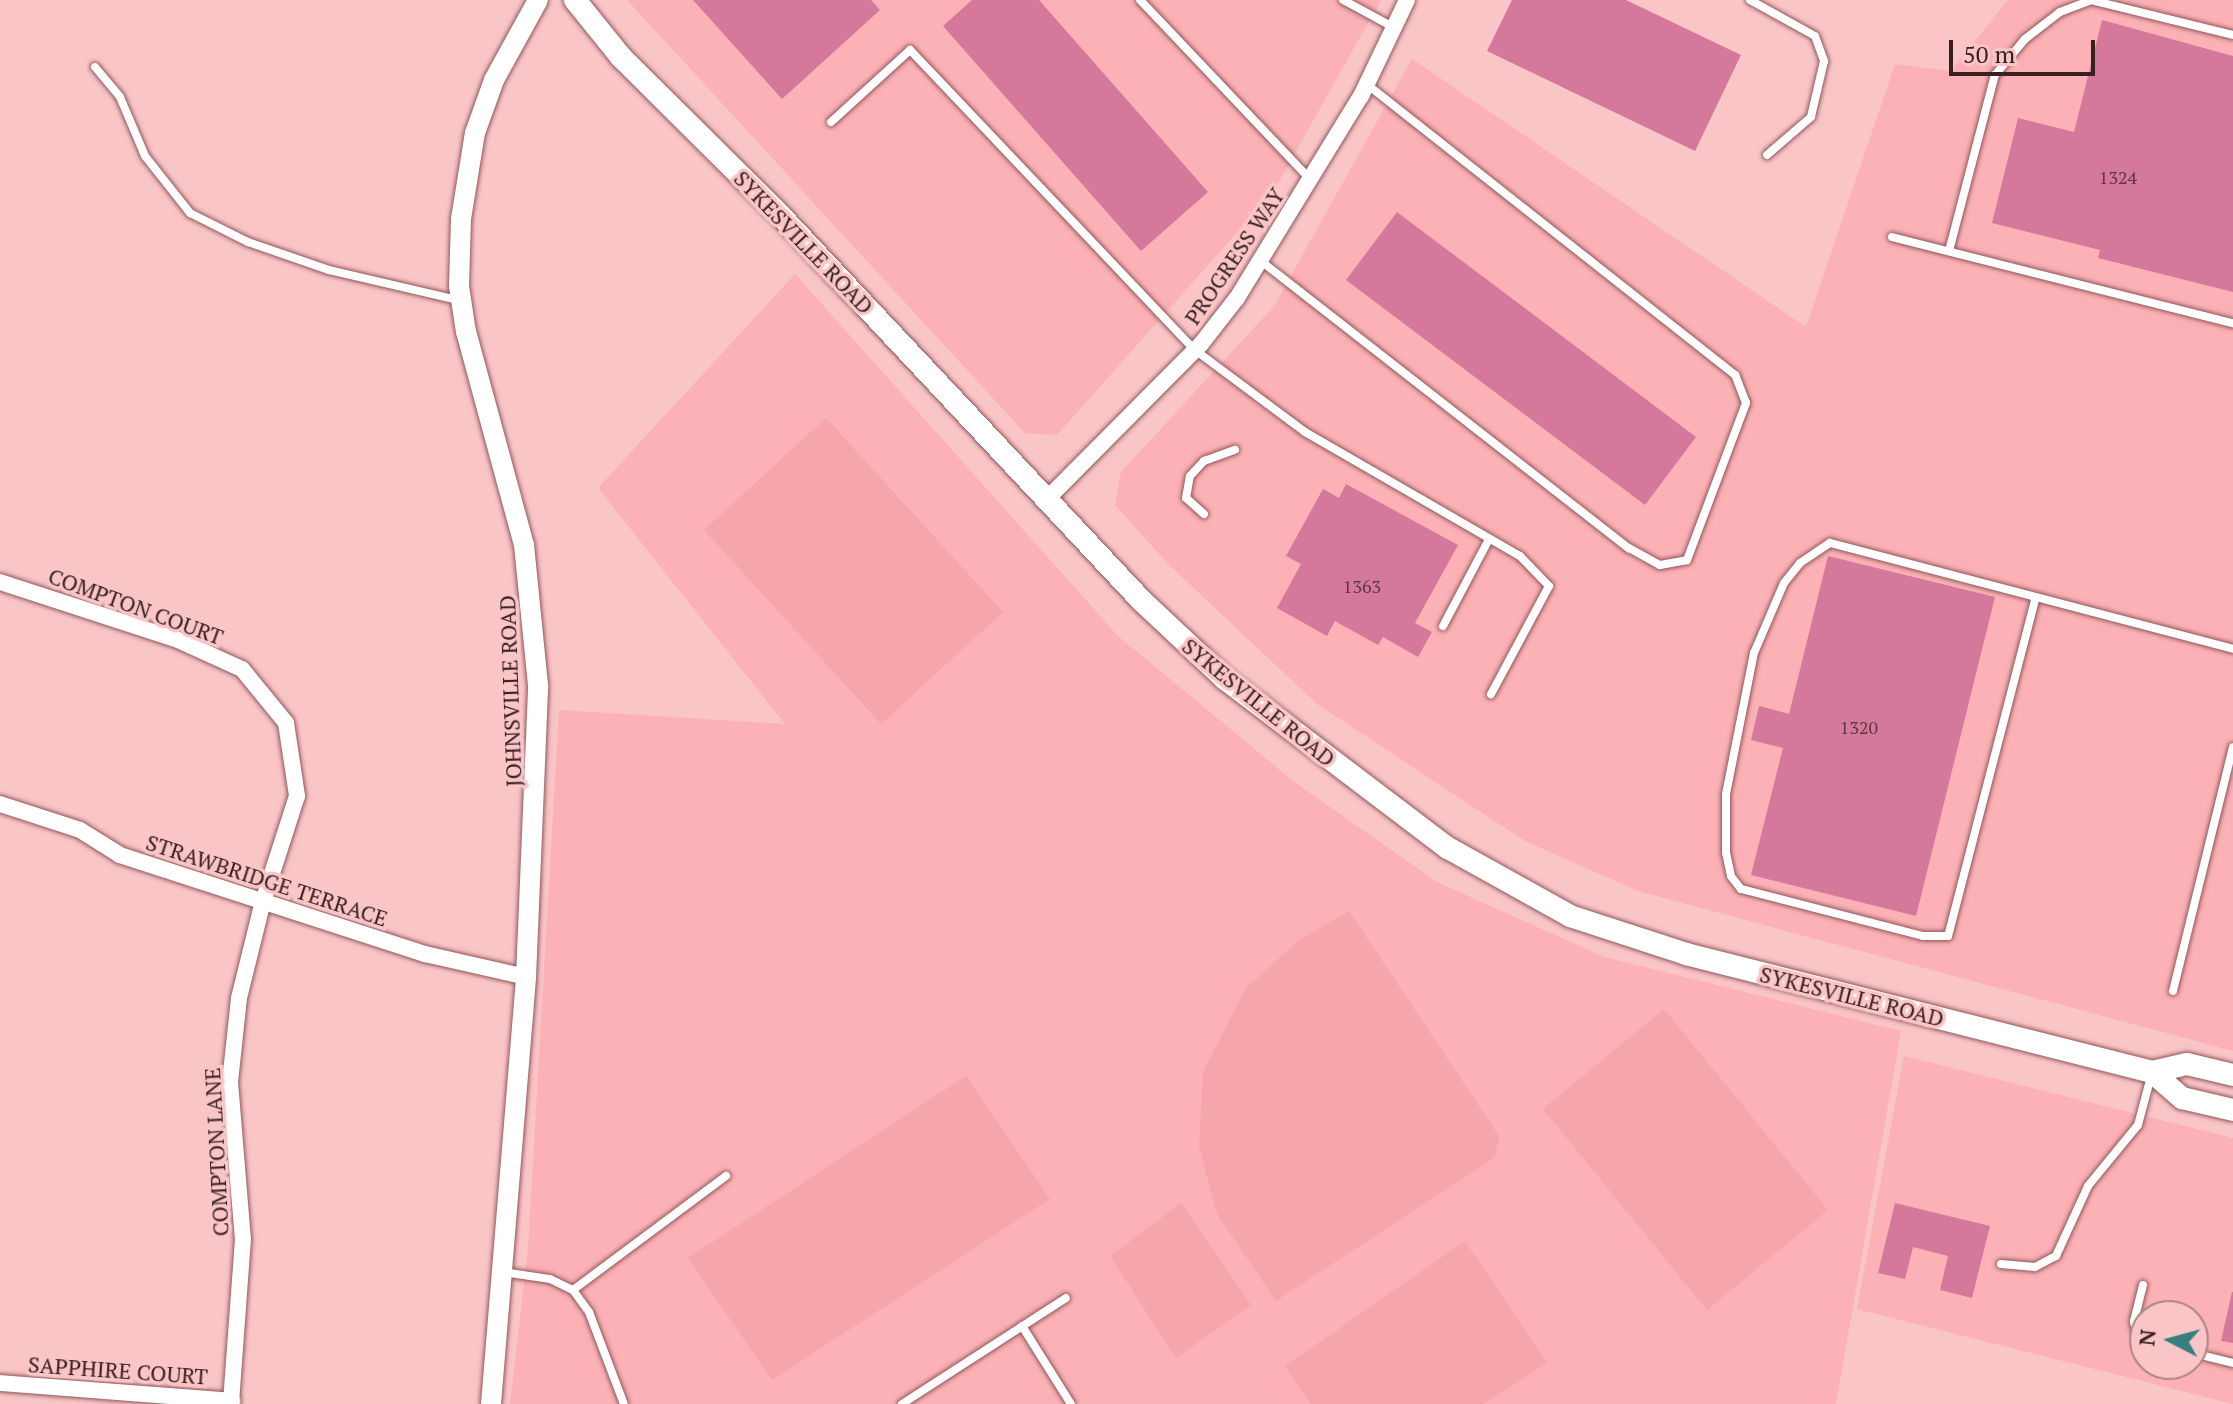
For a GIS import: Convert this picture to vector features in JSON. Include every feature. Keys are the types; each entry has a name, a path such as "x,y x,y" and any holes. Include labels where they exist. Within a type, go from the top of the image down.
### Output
{"main road":[{"name":"SYKESVILLE ROAD","path":"575,0 621,57 790,226 1141,600 1225,679 1408,820 1528,895 1612,932 1686,954 2152,1072 2182,1098 2233,1110"},
{"name":"SYKESVILLE ROAD","path":"2152,1072 2187,1064 2233,1075"}],"street":[{"name":"JOHNSVILLE ROAD","path":"491,1404 526,977 539,757 537,635 514,496 478,380 462,300 461,219 475,133 494,80 538,0"},
{"name":"PROGRESS WAY","path":"1047,499 1195,350 1261,261 1367,84 1407,0"},
{"name":"COMPTON COURT","path":"0,582 178,640 242,669 267,695 286,723 297,796 263,901"},
{"name":"STRAWBRIDGE TERRACE","path":"0,804 80,830 120,855 425,954 526,977"},
{"name":"COMPTON LANE","path":"232,1402 243,1239 230,1082 239,998 263,901"},
{"name":"SAPPHIRE COURT","path":"0,1383 232,1402"}],"lane":[{"path":"1140,0 1311,180"},
{"path":"1343,0 1394,28"},
{"path":"1750,0 1815,36 1824,61 1811,117 1767,155"},
{"path":"1949,251 1995,75 2025,39 2060,12 2091,0 2233,35"},
{"path":"831,122 910,50 1195,350 1305,432 1520,556 1549,586 1491,694"},
{"path":"95,67 120,97 145,156 190,213 248,242 329,270 462,300"},
{"path":"1261,261 1629,548 1660,565 1687,560 1746,403 1735,375 1367,84"},
{"path":"1892,237 2233,323"},
{"path":"1204,514 1186,498 1190,476 1204,461 1235,450"},
{"path":"1443,626 1489,539"},
{"path":"2035,600 1948,936 1923,936 1741,889 1731,876 1726,853 1729,763 1768,614 1800,563 1830,543 1996,584 2035,600 2233,649"},
{"path":"2173,991 2233,747"},
{"path":"2001,1264 2035,1267 2056,1256 2088,1186 2126,1147 2138,1125 2152,1072"},
{"path":"573,1290 726,1176"},
{"path":"502,1272 550,1279 573,1290 589,1312 624,1404"},
{"path":"2139,1300 2143,1285"},
{"path":"902,1404 1066,1298"},
{"path":"1022,1326 1071,1404"},
{"path":"2209,1357 2233,1363"}],"shaded area":[{"path":"627,0 1381,0 1273,192 1057,435 1025,433"},
{"path":"2008,0 2233,0 2233,1051 1638,891 1525,841 1317,704 1168,564 1115,505 1121,472 1274,306 1412,59 1806,327 1895,64 1951,71"},
{"path":"795,274 1118,636 1293,781 1437,882 1604,957 1901,1031 1836,1404 510,1404 528,1249 559,710 785,724 598,488"},
{"path":"826,418 1003,612 881,724 704,530"},
{"path":"1349,911 1499,1136 1495,1157 1276,1301 1217,1214 1199,1146 1203,1072 1246,988 1298,941"},
{"path":"1664,1009 1828,1210 1707,1310 1543,1109"},
{"path":"1904,1056 2233,1138 2233,1404 2138,1380 2209,1380 2209,1300 2129,1300 2129,1378 1857,1309"},
{"path":"966,1076 1050,1199 772,1380 688,1258"},
{"path":"1181,1203 1251,1305 1176,1358 1110,1256"},
{"path":"1465,1241 1547,1363 1483,1404 1311,1404 1285,1366"}],"building":[{"path":"693,0 871,0 880,10 782,99"},
{"path":"972,0 1039,0 1208,192 1141,251 943,26"},
{"path":"1512,0 1626,0 1741,55 1695,151 1487,51"},
{"path":"2102,20 2233,56 2233,292 2098,258 2100,250 1992,223 2018,118 2074,132"},
{"path":"1397,212 1696,437 1645,505 1346,280"},
{"path":"1346,484 1458,545 1415,623 1432,632 1418,657 1383,637 1378,645 1335,621 1327,636 1277,608 1301,564 1286,556 1323,489 1339,498"},
{"path":"1828,556 1995,597 1916,916 1751,875 1783,748 1751,740 1759,706 1789,714"},
{"path":"1895,1203 1990,1226 1972,1298 1940,1290 1948,1256 1913,1247 1905,1279 1878,1273"},
{"path":"2233,1292 2233,1343 2221,1341"}]}
